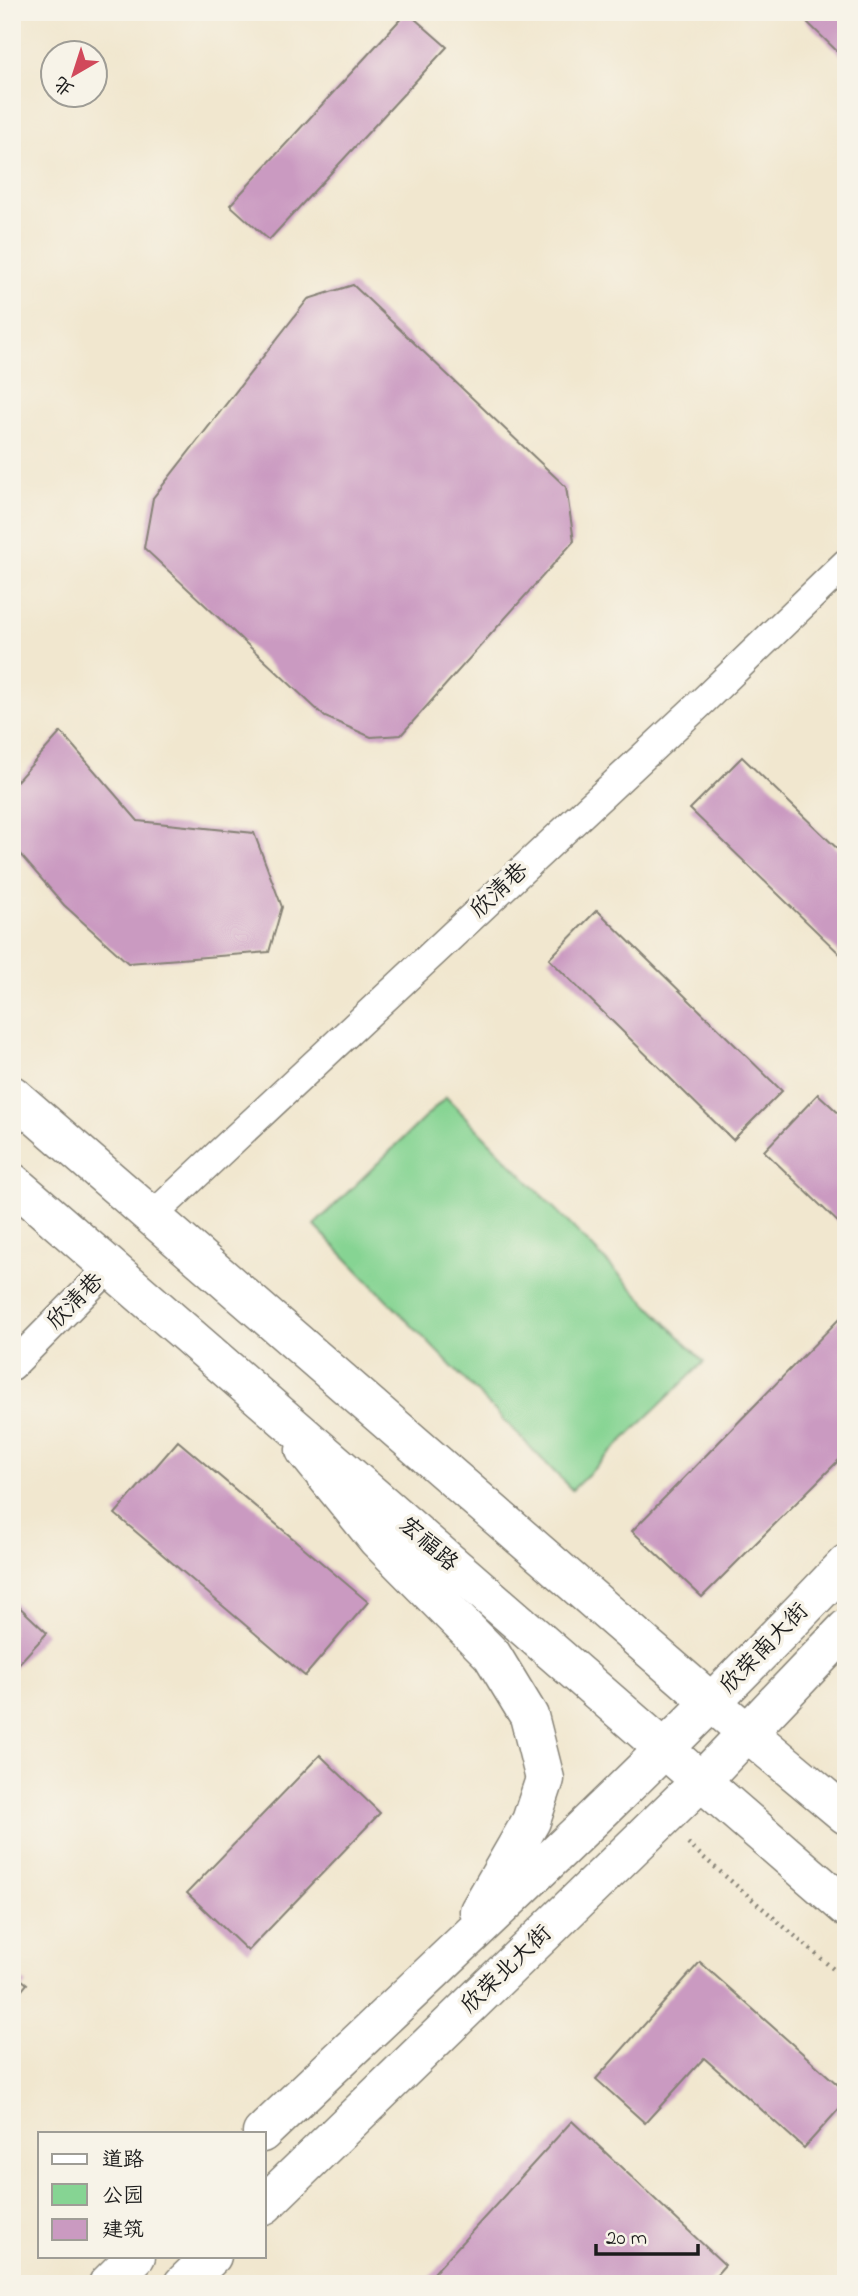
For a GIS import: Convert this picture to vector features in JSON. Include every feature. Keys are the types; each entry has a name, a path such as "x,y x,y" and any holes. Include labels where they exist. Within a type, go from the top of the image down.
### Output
{"street":[{"name":"欣清巷","path":"151,1217 694,710 846,563"},
{"path":"12,1095 712,1703 846,1815"},
{"name":"宏福路","path":"12,1182 846,1907"},
{"name":"欣清巷","path":"12,1366 111,1266"},
{"path":"273,1410 377,1539 492,1655 529,1716 545,1779 531,1821 459,1947"},
{"name":"欣荣南大街","path":"712,1703 846,1564"},
{"name":"欣荣南大街","path":"747,1732 846,1629"},
{"path":"263,2132 665,1751 712,1703"},
{"name":"欣荣北大街","path":"266,2203 701,1781 747,1732"},
{"path":"108,2284 134,2258"},
{"path":"183,2284 210,2258"}],"path":[{"path":"660,1821 846,1980"}],"green space":[{"path":"446,1097 704,1362 572,1490 314,1225"}],"building":[{"path":"407,12 447,47 269,240 230,205"},
{"path":"812,12 846,12 846,60 805,20"},
{"path":"353,285 566,487 574,541 401,735 371,737 325,717 144,548 153,498 308,299"},
{"path":"61,732 138,821 254,833 282,907 269,952 128,963 64,905 12,845 12,777 17,781"},
{"path":"742,757 846,857 846,960 690,809"},
{"path":"597,910 782,1091 733,1140 549,959"},
{"path":"818,1094 846,1120 846,1230 764,1151"},
{"path":"846,1312 846,1453 702,1597 632,1531"},
{"path":"178,1441 368,1602 305,1676 115,1514"},
{"path":"12,1600 47,1633 12,1671"},
{"path":"320,1755 380,1813 248,1951 187,1893"},
{"path":"700,1962 846,2092 846,2101 804,2148 704,2058 645,2123 596,2079"},
{"path":"12,1972 27,1984 12,2002"},
{"path":"572,2121 725,2265 708,2284 424,2284"}]}
